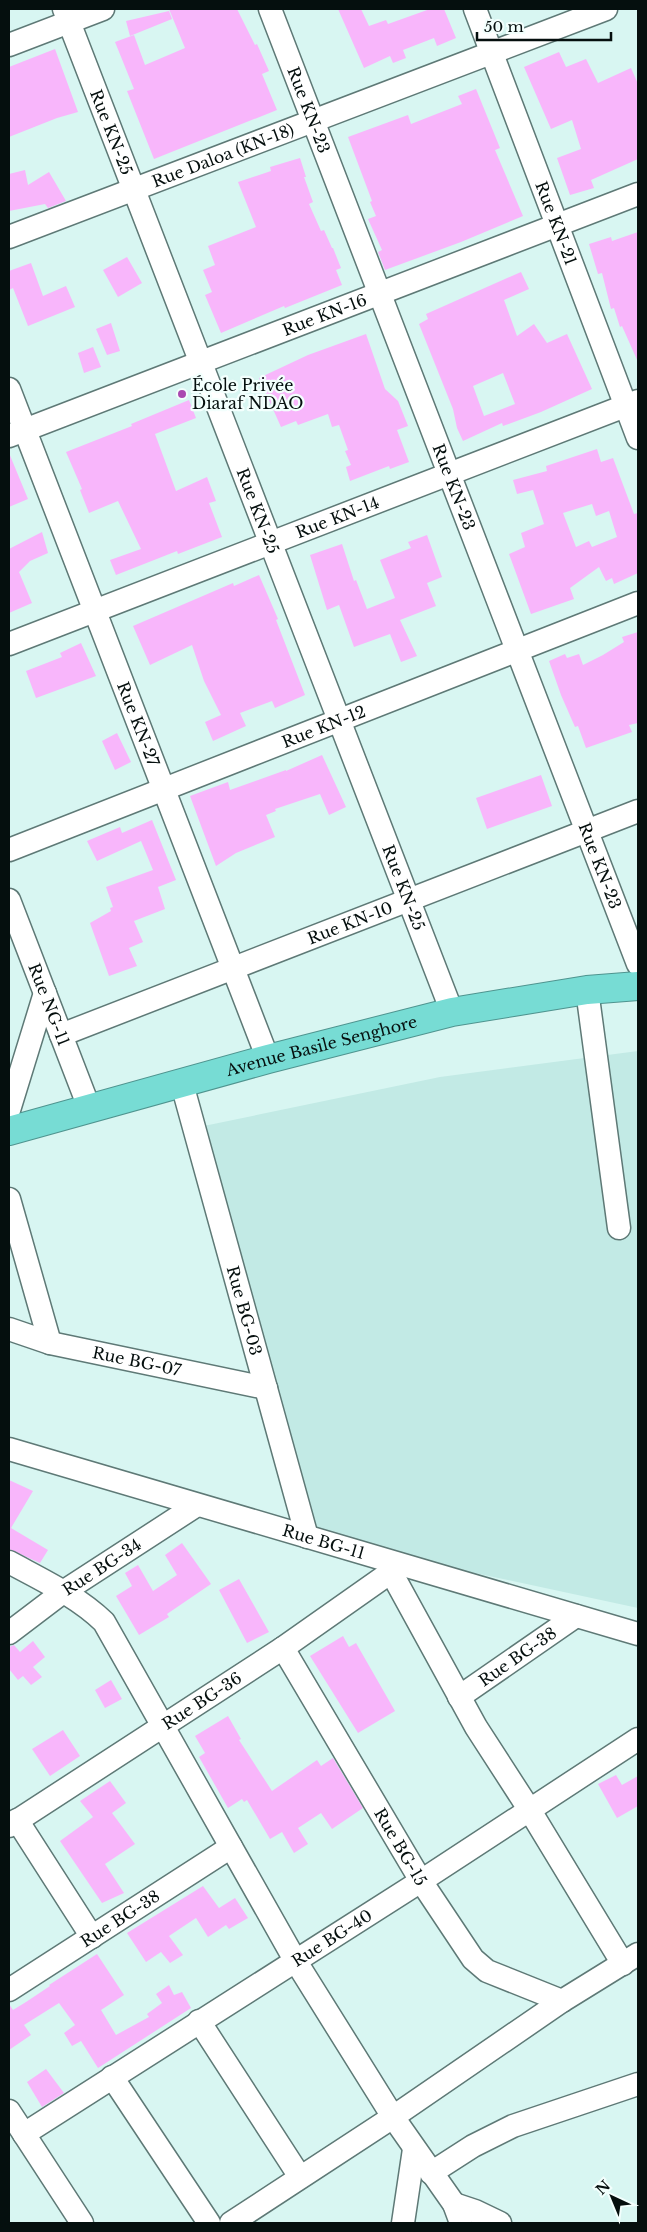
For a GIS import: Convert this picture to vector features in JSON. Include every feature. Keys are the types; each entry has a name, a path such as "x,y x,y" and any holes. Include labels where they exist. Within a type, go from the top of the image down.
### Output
{"highway":[{"name":"Avenue Basile Senghore","path":"9,1131 268,1059 452,1012 587,990 638,986"}],"street":[{"path":"9,45 67,15 103,9"},
{"name":"Rue KN-23","path":"270,9 638,964"},
{"name":"Rue KN-21","path":"475,9 557,225 632,404 638,438"},
{"name":"Rue Daloa (KN-18)","path":"9,237 606,9"},
{"name":"Rue KN-25","path":"67,15 452,1012"},
{"name":"Rue KN-16","path":"17,433 638,194"},
{"name":"Rue KN-27","path":"9,389 17,433 94,611 268,1059"},
{"name":"Rue KN-14","path":"9,644 632,404"},
{"name":"Rue KN-12","path":"9,850 638,603"},
{"name":"Rue KN-10","path":"61,1034 638,811"},
{"name":"Rue NG-11","path":"9,900 90,1110"},
{"path":"587,990 620,1228"},
{"path":"9,1110 45,993"},
{"name":"Rue BG-03","path":"182,1084 307,1538"},
{"path":"9,1199 50,1343"},
{"name":"Rue BG-07","path":"9,1329 50,1343 266,1388"},
{"name":"Rue BG-11","path":"9,1449 307,1538 394,1568 638,1634"},
{"name":"Rue BG-34","path":"9,1633 63,1592 197,1505"},
{"path":"9,1562 63,1592 93,1611 104,1622 295,1960 414,2149 458,2214 475,2211 500,2223"},
{"path":"231,2223 393,2117 562,2001 631,1959 476,1727 394,1568"},
{"name":"Rue BG-36","path":"13,1823 283,1648 394,1568"},
{"name":"Rue BG-38","path":"459,1697 576,1616"},
{"name":"Rue BG-15","path":"283,1648 421,1881 473,1959 487,1971 562,2001"},
{"name":"Rue BG-40","path":"24,2134 421,1881 638,1739"},
{"path":"13,1823 92,1937"},
{"name":"Rue BG-38","path":"9,1990 231,1847"},
{"path":"199,2021 300,2178"},
{"path":"112,2077 209,2223"},
{"path":"431,2174 473,2146 513,2126 638,2084"},
{"path":"9,2111 82,2223"},
{"path":"403,2223 414,2149"}],"shaded area":[{"path":"638,1051 638,1608 307,1537 194,1128 440,1077"}],"building":[{"path":"169,9 237,9 255,45 257,44 269,71 262,74 277,110 154,159 127,91 134,89 115,42 134,35 145,65 185,48"},
{"path":"338,9 361,9 369,26 386,20 388,24 430,9 444,9 456,38 437,46 434,38 403,50 406,58 393,63 390,56 364,68"},
{"path":"169,11 172,19 130,36 126,21"},
{"path":"55,49 78,112 57,118 9,137 9,67"},
{"path":"559,52 566,67 586,59 598,83 631,68 638,84 638,159 591,180 594,188 570,195 557,158 581,149 572,120 551,129 524,67"},
{"path":"476,89 500,148 495,150 523,216 461,242 385,270 378,252 382,250 368,219 376,216 370,202 372,201 348,137 408,115 411,124 462,104 458,96"},
{"path":"300,158 306,177 304,177 313,202 309,204 321,231 324,230 333,248 341,268 336,270 342,285 285,308 284,306 221,333 205,295 212,292 203,270 215,265 208,246 256,227 238,182 271,171 270,167"},
{"path":"25,170 28,185 49,172 66,201 48,208 45,204 9,211 9,174"},
{"path":"638,232 638,362 622,326 620,327 614,308 611,309 602,273 598,274 589,244 611,237 612,241"},
{"path":"127,257 142,283 118,297 103,270"},
{"path":"31,263 43,296 66,286 75,307 28,326 13,288 9,290 9,271"},
{"path":"521,272 529,289 504,300 517,336 534,324 547,343 567,334 592,389 541,412 503,426 502,423 463,441 457,428 453,409 419,324 428,319 426,314","holes":["503,373 515,404 484,416 473,386"]},
{"path":"111,323 120,351 107,355 96,329"},
{"path":"366,334 385,389 398,401 408,426 397,430 409,462 390,469 389,466 350,481 346,467 351,465 345,451 348,450 339,425 332,427 328,414 298,425 296,421 281,427 259,378 308,355"},
{"path":"93,347 101,367 84,373 78,353"},
{"path":"189,400 196,418 155,434 176,491 207,477 216,501 209,503 222,537 178,554 177,551 116,575 110,560 141,549 118,501 89,513 80,490 82,489 66,452 132,426 131,424"},
{"path":"597,449 601,462 613,458 634,514 638,513 638,573 614,584 612,578 606,581 599,567 570,588 574,599 531,614 509,554 525,547 521,533 544,524 533,490 517,494 513,480 547,471 546,466","holes":["592,504 596,516 609,511 617,537 592,547 589,541 576,547 563,513"]},
{"path":"9,453 28,499 9,507"},
{"path":"42,532 48,553 30,561 19,572 32,603 9,613 9,549"},
{"path":"427,535 442,577 427,583 436,606 400,620 417,656 401,662 390,634 354,647 339,605 327,610 310,555 342,544 354,581 356,580 367,609 395,598 380,560 411,548 408,542"},
{"path":"259,575 278,619 276,620 305,695 275,708 272,701 240,713 246,726 213,741 205,722 221,715 204,681 192,645 150,665 133,626 233,583 234,586"},
{"path":"638,632 638,723 629,725 632,732 586,748 578,726 575,727 561,695 549,661 565,654 567,658 579,654 583,665 624,642 622,637"},
{"path":"81,643 96,676 36,698 26,671 62,657 60,653"},
{"path":"117,733 131,762 115,770 102,741"},
{"path":"322,755 346,807 329,815 320,794 275,809 276,811 266,815 275,837 236,853 216,866 190,796 228,782 230,790 286,771"},
{"path":"541,775 552,806 487,829 476,798"},
{"path":"152,820 176,880 158,887 165,909 134,921 143,942 129,948 137,966 109,976 90,923 111,911 110,908 113,907 106,887 153,870 141,841 97,861 87,841 120,827 122,833"},
{"path":"9,1480 33,1491 11,1528 48,1550 40,1563 9,1549"},
{"path":"182,1543 211,1584 167,1614 169,1617 139,1635 116,1596 132,1586 125,1573 138,1565 153,1591 177,1575 165,1555"},
{"path":"239,1579 269,1632 247,1643 219,1590"},
{"path":"343,1636 349,1647 356,1643 395,1711 358,1733 310,1656"},
{"path":"33,1641 45,1657 33,1667 42,1677 31,1685 23,1676 18,1680 9,1669 9,1647 14,1645 20,1652"},
{"path":"111,1680 122,1699 105,1708 95,1690"},
{"path":"228,1716 241,1739 239,1740 272,1791 317,1760 321,1766 333,1758 363,1808 332,1829 321,1813 298,1828 308,1844 294,1853 282,1832 270,1839 247,1800 244,1802 242,1799 228,1808 199,1757 205,1753 195,1736"},
{"path":"63,1730 80,1756 50,1776 32,1749"},
{"path":"616,1775 622,1785 638,1776 638,1806 617,1818 598,1784"},
{"path":"110,1781 126,1803 112,1813 135,1844 105,1864 124,1893 102,1903 60,1841 93,1817 80,1801"},
{"path":"203,1886 219,1908 235,1898 248,1918 229,1929 226,1925 208,1937 196,1918 169,1936 183,1955 170,1963 161,1952 146,1962 127,1933"},
{"path":"97,1954 124,1995 101,2010 116,2035 149,2017 147,2014 162,2003 156,1994 169,1985 174,1995 182,1992 191,2008 98,2068 81,2041 72,2046 64,2033 75,2025 59,2003 24,2025 31,2035 9,2050 9,2004 13,2010"},
{"path":"46,2069 64,2093 42,2107 27,2082"}],"place":[{"name":"École Privée Diaraf NDAO","path":"182,394"}]}
